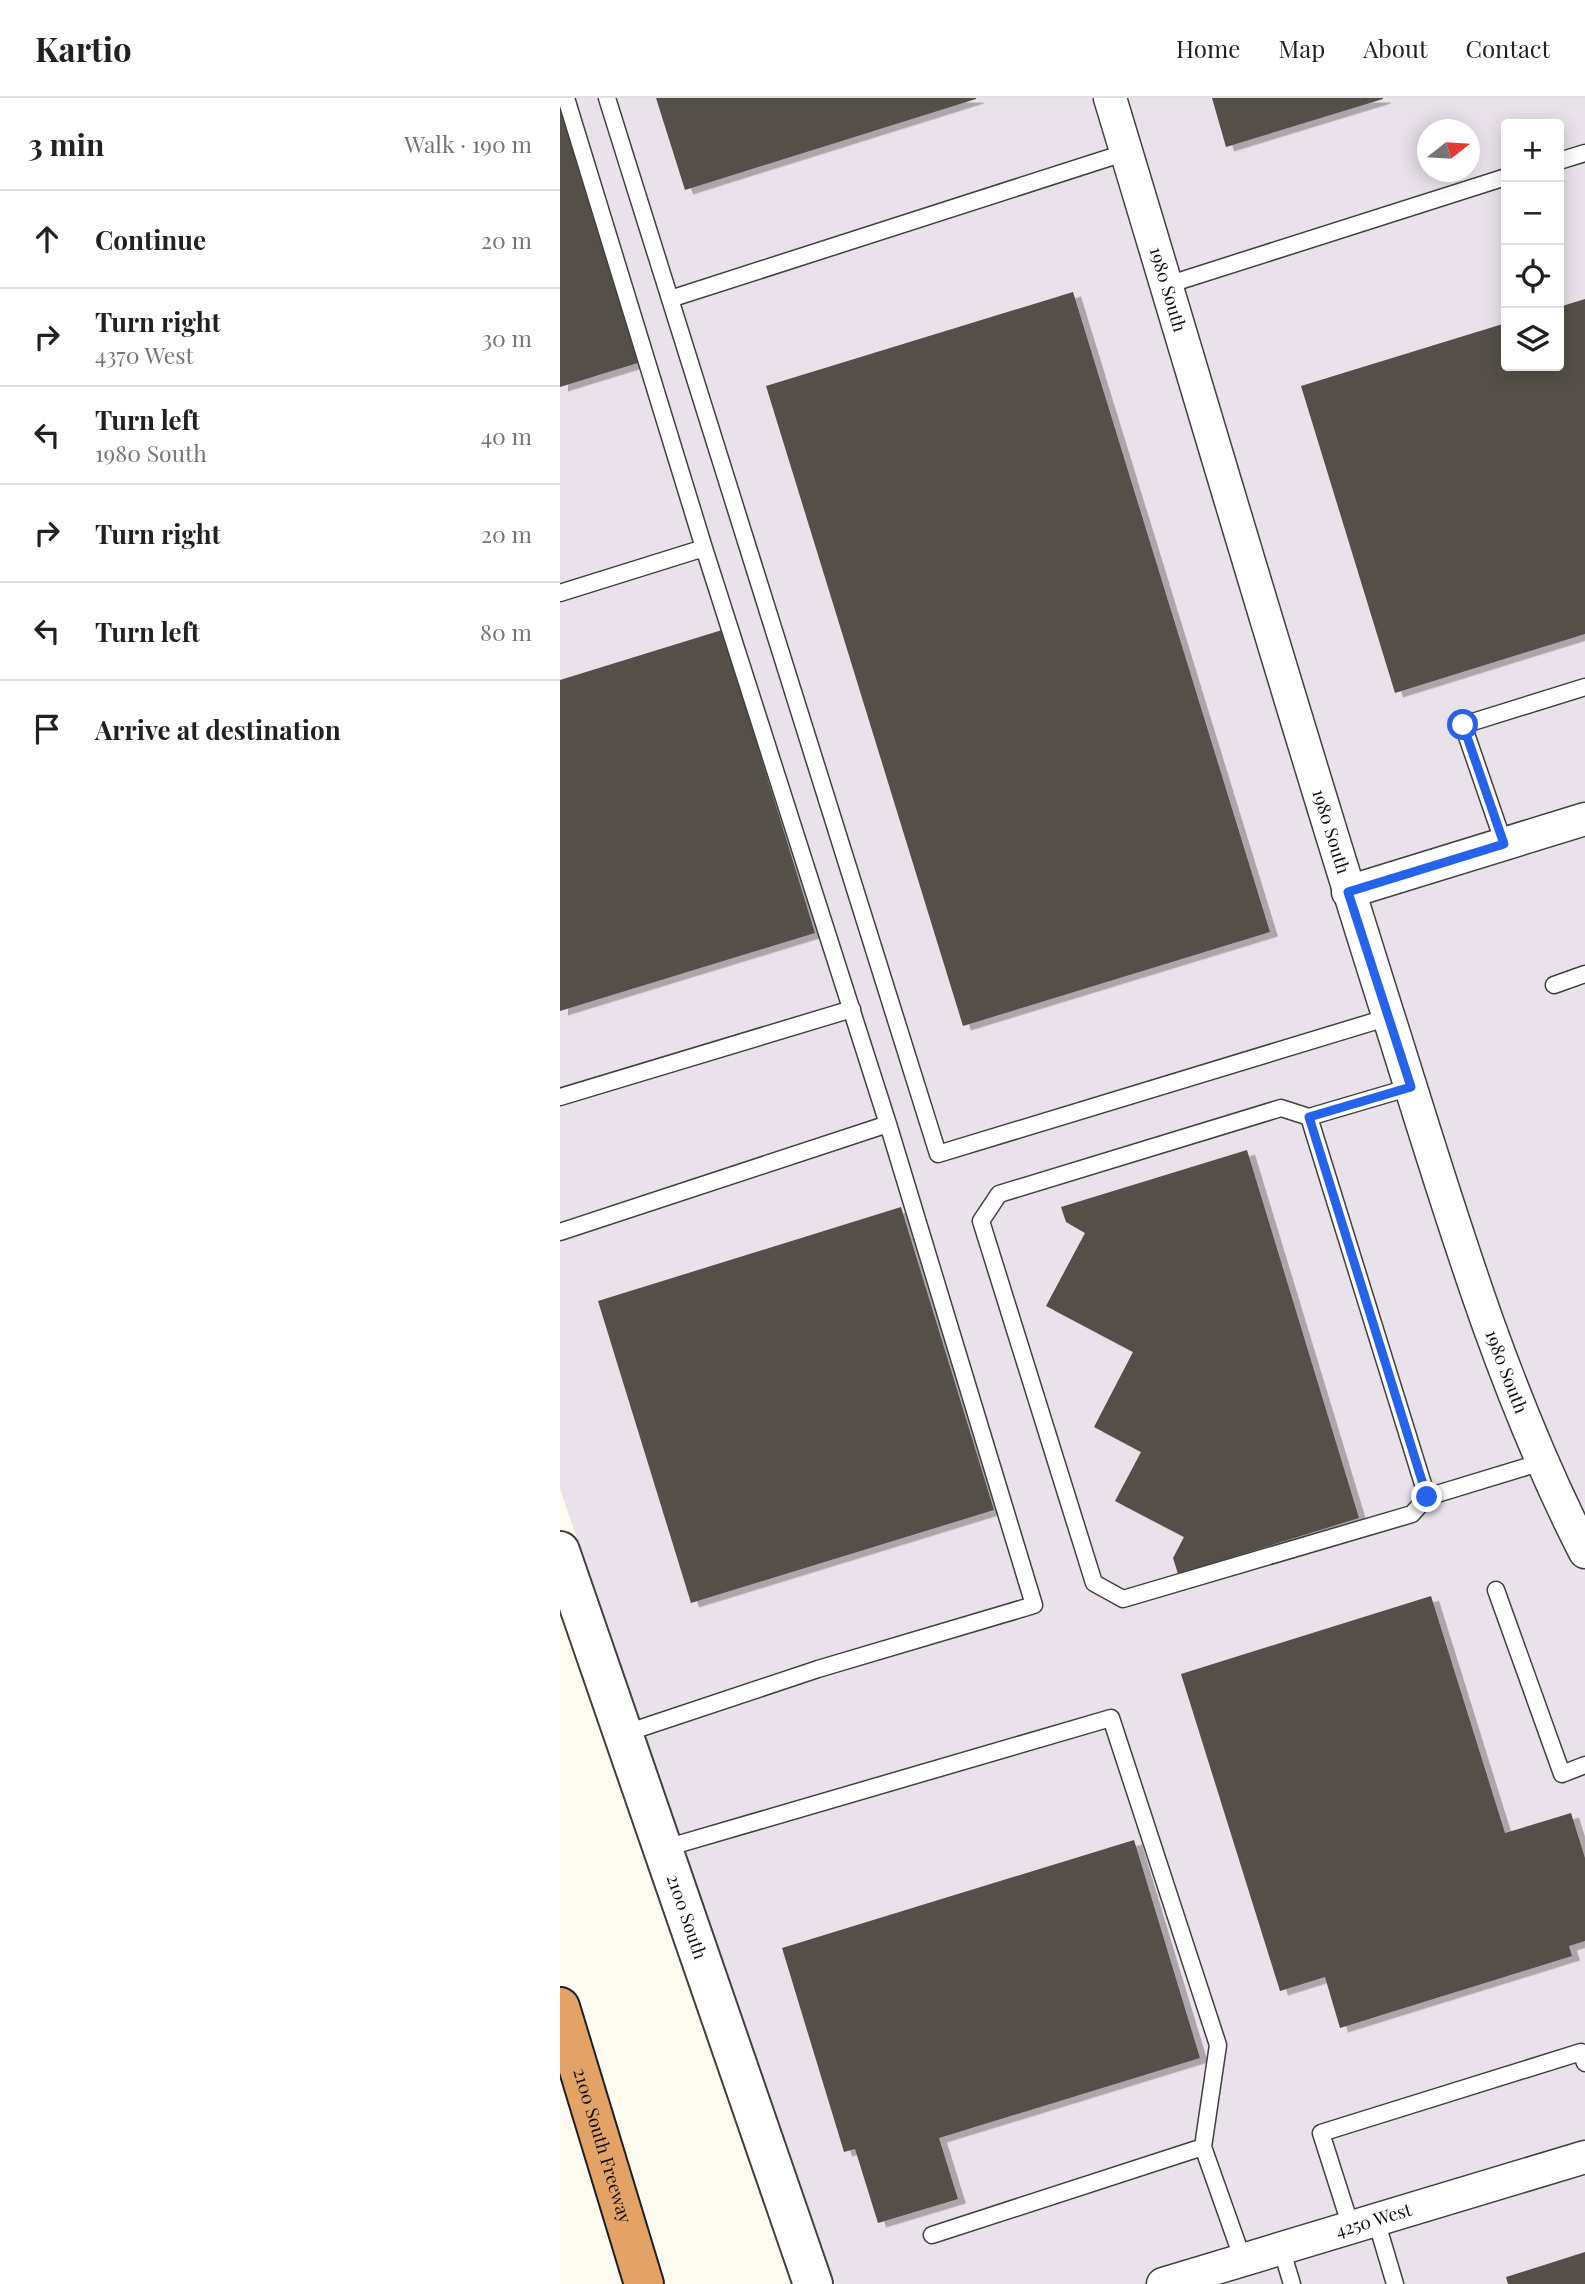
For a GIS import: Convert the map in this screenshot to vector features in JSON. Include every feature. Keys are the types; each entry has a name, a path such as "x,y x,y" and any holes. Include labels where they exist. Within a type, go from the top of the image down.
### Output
{"highway":[{"name":"2100 South Freeway","path":"560,2007 644,2284"},
{"path":"584,2087 654,2284"}],"street":[{"name":"1980 South","path":"1111,98 1348,892 1473,1282 1553,1491 1584,1549"},
{"path":"1348,892 1585,819"},
{"name":"2100 South","path":"560,1550 813,2284"},
{"name":"4250 West","path":"1163,2284 1585,2157"}],"lane":[{"path":"566,98 704,548 888,1124 1034,1605 818,1669 623,1734"},
{"path":"607,98 938,1154 1389,1017"},
{"path":"670,299 1127,152"},
{"path":"1564,159 1585,153"},
{"path":"1167,285 1501,179"},
{"path":"560,593 704,548"},
{"path":"1504,844 1463,725 1585,687"},
{"path":"1554,985 1585,974"},
{"path":"560,1097 852,1009"},
{"path":"1411,1087 1309,1117 1281,1108 999,1194 981,1221 1094,1583 1123,1600 1412,1514 1427,1497 1542,1462"},
{"path":"1309,1117 1427,1497"},
{"path":"560,1232 888,1124"},
{"path":"1496,1590 1562,1774 1585,1765"},
{"path":"662,1849 1111,1717 1218,2045 1203,2147 1243,2260"},
{"path":"1395,2284 1363,2224 1321,2133 1581,2052 1585,2063"},
{"path":"932,2235 1203,2147"},
{"path":"1281,2248 1292,2284"}],"shaded area":[{"path":"560,98 1585,98 1585,2284 835,2284 560,1489"}],"building":[{"path":"656,98 976,98 976,99 685,190"},
{"path":"1212,98 1383,98 1383,99 1226,147"},
{"path":"560,103 641,362 560,387"},
{"path":"1073,292 1270,932 963,1026 766,386"},
{"path":"1585,299 1585,634 1395,693 1301,386 1501,325 1501,371 1564,371 1564,305"},
{"path":"722,630 815,933 560,1011 560,680"},
{"path":"1247,1150 1359,1518 1178,1574 1173,1558 1184,1537 1115,1501 1141,1452 1094,1427 1133,1352 1046,1306 1085,1233 1066,1222 1061,1207"},
{"path":"901,1207 994,1510 691,1603 598,1301"},
{"path":"1431,1596 1505,1833 1571,1813 1585,1858 1585,1941 1569,1946 1572,1956 1340,2028 1325,1977 1280,1991 1181,1674"},
{"path":"1134,1840 1200,2058 939,2138 958,2199 878,2223 855,2149 844,2152 782,1948"},
{"path":"1585,2252 1585,2284 1508,2284 1506,2277"}],"route":[{"path":"1427,1497 1309,1117 1411,1087 1348,892 1504,844 1463,725"}]}
